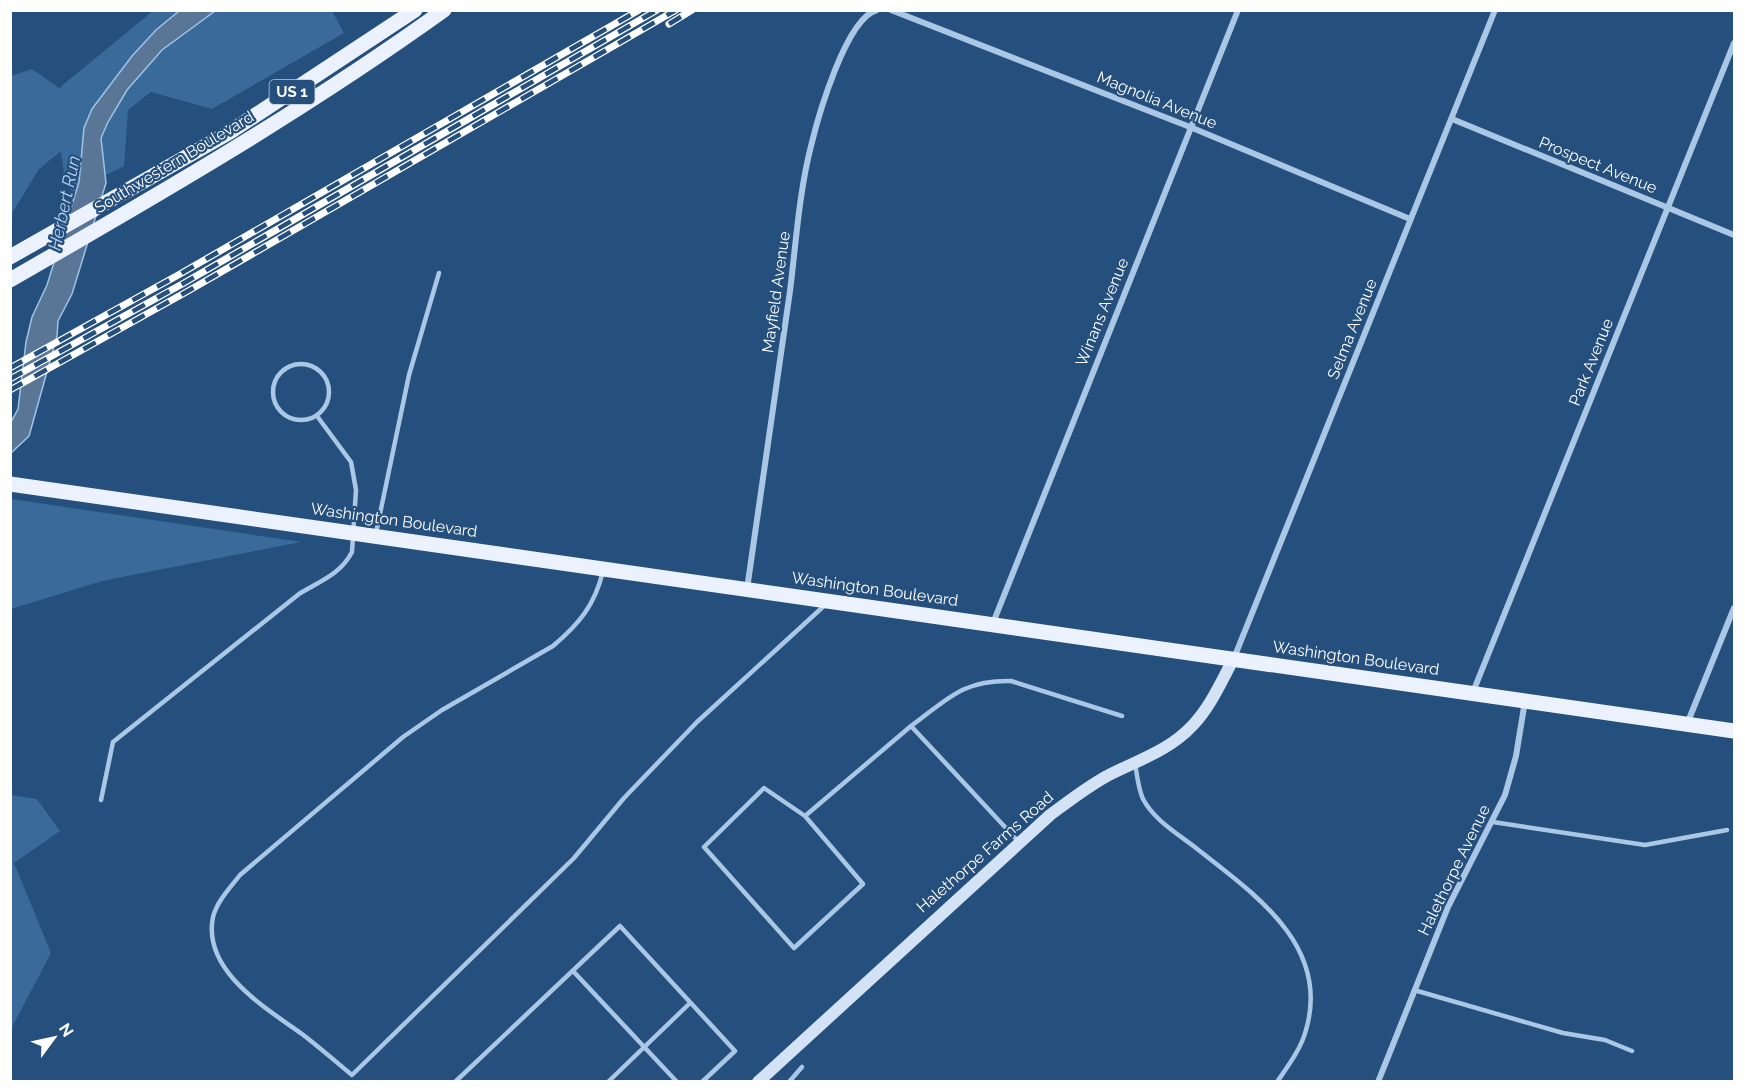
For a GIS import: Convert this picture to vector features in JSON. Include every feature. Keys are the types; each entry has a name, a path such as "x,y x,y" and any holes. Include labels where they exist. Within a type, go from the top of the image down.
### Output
{"main road":[{"name":"Southwestern Boulevard","path":"10,257 102,207 230,132 415,10"},
{"name":"Southwestern Boulevard","path":"10,280 239,145 357,70 444,10"},
{"name":"Washington Boulevard","path":"10,484 1734,731"}],"street":[{"name":"Magnolia Avenue","path":"891,10 1190,127 1410,219"},
{"name":"Winans Avenue","path":"993,624 1238,10"},
{"name":"Selma Avenue","path":"1234,658 1495,10"},
{"name":"Mayfield Avenue","path":"747,589 810,149 837,68 860,23 874,11"},
{"name":"Park Avenue","path":"1473,692 1734,43"},
{"name":"Prospect Avenue","path":"1452,119 1734,235"},
{"path":"1687,724 1734,608"},
{"name":"Halethorpe Farms Road","path":"758,1082 1018,841 1081,791 1160,752 1194,724 1234,658"},
{"name":"Halethorpe Avenue","path":"1378,1082 1448,907 1493,822 1512,775 1525,700"}],"lane":[{"path":"376,536 409,375 438,273"},
{"path":"295,363 306,363 325,375 329,386 329,397 325,408 317,416 307,420 296,420 285,416 277,408 273,398 273,387 277,376 285,368 295,363"},
{"path":"101,800 113,742 299,594 333,576 344,567 352,552 354,533 356,490 351,462 317,416"},
{"path":"604,568 592,606 582,620 561,639 526,663 442,710 403,737 240,875 219,903 213,916 212,936 221,960 232,977 258,1003 352,1075 574,858 624,798 697,722 831,600"},
{"path":"805,816 911,726 966,686 993,681 1011,681 1122,716"},
{"path":"911,726 1018,841"},
{"path":"1135,764 1138,785 1152,811 1261,899 1278,916 1301,955 1308,979 1310,1006 1306,1030 1295,1054 1277,1082"},
{"path":"764,788 805,816 862,884 794,948 704,847 764,788"},
{"path":"1493,822 1645,845 1728,830"},
{"path":"454,1082 620,927 735,1051 702,1082"},
{"path":"573,970 677,1082"},
{"path":"1414,990 1563,1033 1605,1040 1632,1051"},
{"path":"608,1082 690,1003"},
{"path":"789,1082 802,1067"}],"shaded area":[{"path":"153,11 332,11 344,33 212,109 151,92 128,110 124,166 72,192 64,174 61,151 39,169 11,215 11,76 32,69 59,88"},
{"path":"179,11 215,11 162,50 127,90 108,122 101,138 106,183 72,294 58,321 57,336 29,436 11,453 11,422 18,409 26,342 32,317 47,285 79,182 84,128 92,109 132,56 156,30"},
{"path":"11,499 301,542 102,581 11,609"},
{"path":"11,795 37,799 60,831 14,863 51,953 11,1029"}],"railway":[{"path":"10,368 180,274 639,10"},
{"path":"10,379 184,283 657,10"},
{"path":"10,390 188,291 676,10"},
{"path":"669,24 692,10"}],"water label":[{"name":"Herbert Run","path":"64,203"}]}
